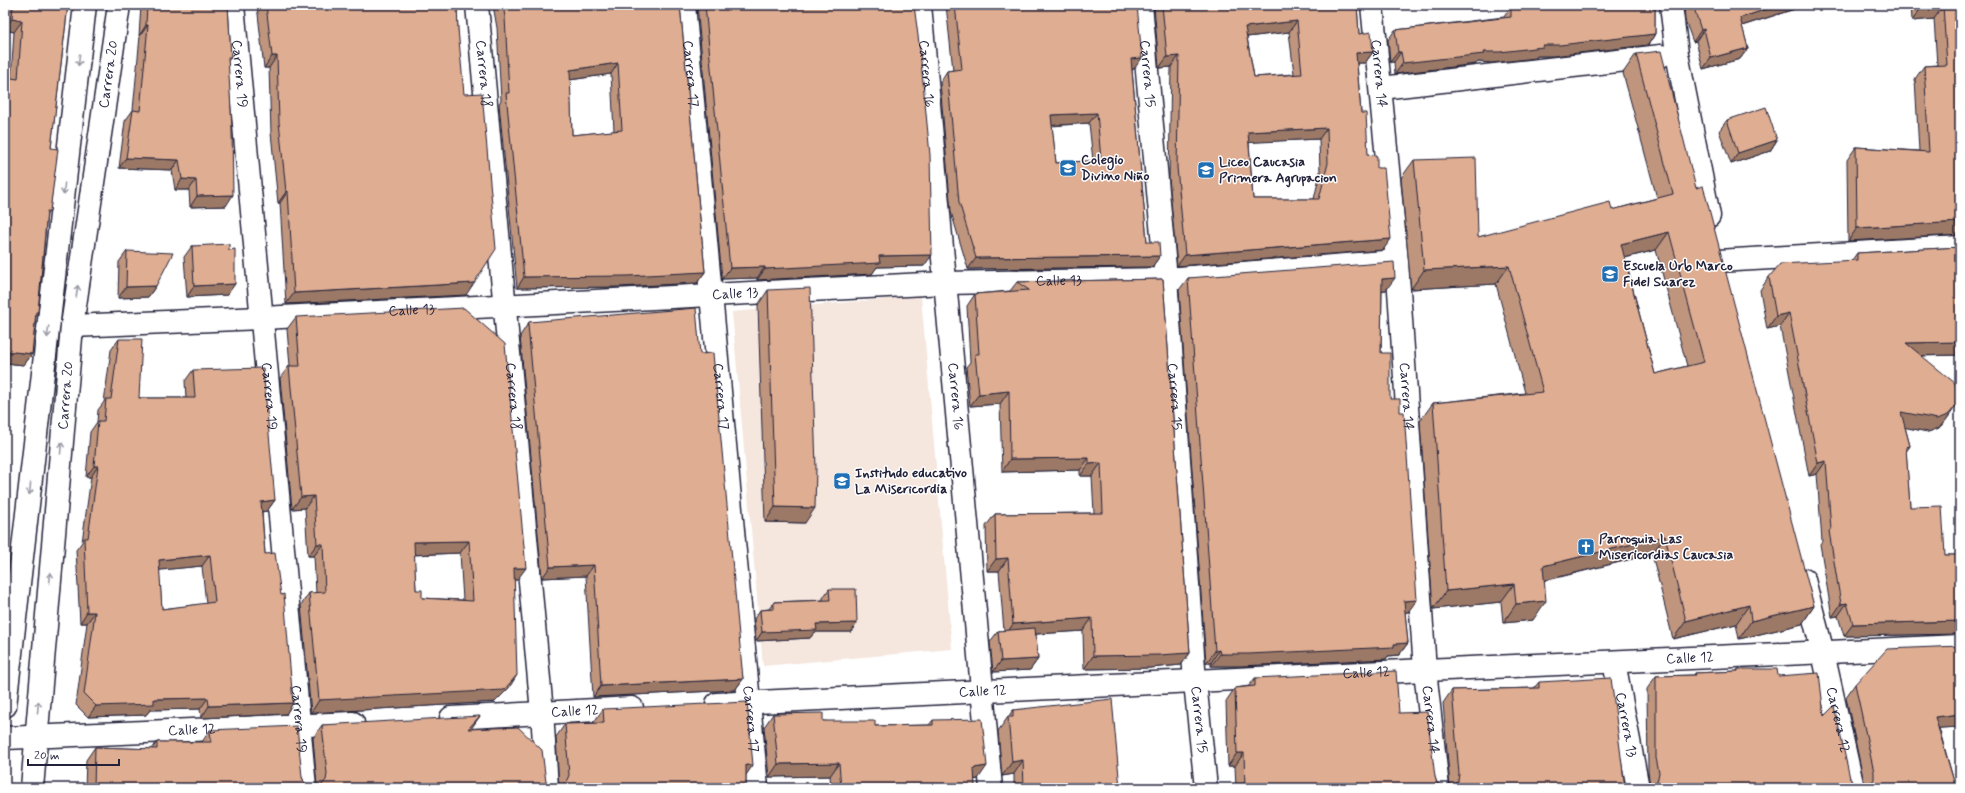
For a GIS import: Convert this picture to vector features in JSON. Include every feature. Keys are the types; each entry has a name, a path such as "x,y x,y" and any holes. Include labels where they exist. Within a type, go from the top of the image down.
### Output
{"street":[{"name":"Carrera 20","path":"5,706 85,5"},
{"name":"Carrera 20","path":"32,788 72,326 119,5"},
{"name":"Carrera 19","path":"233,5 305,788"},
{"name":"Carrera 18","path":"477,5 542,712 547,788"},
{"name":"Carrera 17","path":"684,5 757,788"},
{"name":"Carrera 16","path":"920,5 991,788"},
{"name":"Carrera 15","path":"1141,5 1166,279 1195,682 1206,788"},
{"name":"Carrera 14","path":"1372,5 1398,261 1425,670 1438,788"},
{"path":"1671,5 1677,54 1718,261 1724,284"},
{"path":"1380,88 1677,54"},
{"path":"1718,261 1960,247"},
{"name":"Calle 13","path":"72,326 262,318 504,304 946,283 1166,279 1398,261"},
{"name":"Carrera 12","path":"1798,560 1823,653 1853,788"},
{"name":"Calle 12","path":"693,706 1425,670 1960,646"},
{"name":"Carrera 13","path":"1614,662 1638,788"},
{"name":"Calle 12","path":"433,719 654,707"},
{"name":"Calle 12","path":"5,738 370,722"}],"shaded area":[{"name":"Institudo educativo La Misericordia","path":"921,296 952,649 763,666 732,312"}],"building":[{"path":"13,5 68,5 51,148 58,149 50,211 47,211 38,312 36,312 32,354 5,351 5,77 18,79 22,21 12,19"},
{"path":"147,5 228,5 231,57 228,57 232,128 233,195 197,196 196,180 182,179 179,160 126,158 133,110 140,111 148,25 146,25"},
{"path":"266,5 457,5 464,94 482,93 496,249 474,283 294,293 288,191 286,192 279,122 277,56 272,56"},
{"path":"503,5 680,5 705,272 627,276 524,277 506,93 509,93","holes":["618,63 622,130 572,135 570,70"]},
{"path":"705,5 914,5 930,155 932,255 879,256 880,263 765,269 765,267 730,268"},
{"path":"955,5 1137,5 1142,58 1131,59 1147,242 1159,242 1160,256 976,258 959,202 947,71 962,69","holes":["1097,113 1101,160 1056,163 1051,115"]},
{"path":"1162,5 1357,5 1359,34 1371,32 1373,52 1356,53 1361,113 1366,113 1368,155 1377,156 1377,168 1384,168 1391,239 1185,255 1177,167 1179,56 1167,57","holes":["1297,21 1302,74 1254,77 1245,27","1327,128 1328,163 1319,199 1253,199 1248,132"]},
{"path":"1655,5 1655,34 1560,45 1543,45 1543,47 1500,52 1483,52 1484,54 1403,63 1401,52 1398,52 1395,30 1511,17 1511,6"},
{"path":"1693,5 1779,5 1740,18 1748,48 1711,58 1704,29 1701,30"},
{"path":"1920,5 1960,5 1960,222 1857,228 1856,147 1929,152 1924,66 1947,65 1943,6 1921,8"},
{"path":"1661,51 1696,188 1703,186 1814,606 1751,621 1749,605 1686,621 1665,536 1543,566 1546,601 1516,604 1514,584 1446,591 1433,403 1543,392 1509,266 1424,270 1414,160 1476,158 1478,237 1610,202 1612,210 1673,194 1636,54","holes":["1669,232 1704,362 1655,374 1621,244"]},
{"path":"1766,107 1777,140 1738,153 1727,120"},
{"path":"229,244 229,250 235,249 235,284 194,286 192,246"},
{"path":"1960,247 1960,342 1906,343 1955,383 1958,395 1956,406 1948,415 1937,419 1901,412 1910,446 1906,447 1910,507 1942,506 1945,555 1960,555 1960,621 1853,624 1847,603 1841,604 1829,531 1831,530 1826,461 1818,463 1789,313 1776,316 1769,277 1780,264 1857,260 1857,253"},
{"path":"127,251 173,253 156,286 126,287"},
{"path":"1394,262 1395,278 1382,279 1381,353 1390,353 1390,399 1400,399 1400,412 1404,412 1417,600 1404,601 1408,643 1394,644 1394,647 1220,654 1219,650 1215,651 1188,278"},
{"path":"1163,279 1190,653 1093,656 1092,618 1013,624 1008,558 996,559 995,514 1103,513 1101,463 1089,464 1089,458 1010,459 1009,391 979,394 975,354 979,354 975,294 1029,290 1017,282"},
{"path":"810,288 816,468 815,508 775,507 768,290"},
{"path":"464,308 505,344 526,568 514,568 517,675 504,690 319,700 309,593 325,592 323,544 317,544 314,496 301,497 289,366 300,366 296,317","holes":["469,541 473,601 422,598 422,590 416,590 414,542"]},
{"path":"696,308 700,354 713,353 743,679 601,686 594,565 550,567 528,325 529,322"},
{"path":"119,339 142,339 139,398 195,398 193,370 263,368 275,500 261,502 265,554 275,553 281,595 284,594 293,703 209,706 208,698 154,699 154,704 96,706 84,694 95,612 87,612 84,538 88,538 98,466 94,466 98,421 104,421 106,399 111,399","holes":["210,555 215,602 162,609 159,560"]},
{"path":"5,532 7,532 5,581"},
{"path":"829,589 856,589 857,623 816,624 817,630 762,632 760,610 774,609 774,602 830,600"},
{"path":"1035,628 1038,659 1001,661 998,631"},
{"path":"1960,646 1960,714 1935,717 1955,785 1960,784 1960,788 1657,788 1659,773 1656,758 1656,676 1696,675 1695,673 1738,671 1738,669 1777,669 1778,676 1819,673 1824,716 1834,706 1850,778 1853,784 1859,787 1865,787 1871,784 1874,779 1874,772 1855,684 1887,649"},
{"path":"1396,671 1399,713 1427,712 1435,777 1437,783 1448,788 1245,788 1244,753 1237,753 1235,688 1255,686 1255,678"},
{"path":"1611,678 1625,788 1448,788 1455,785 1458,781 1459,774 1452,690 1539,688 1539,682"},
{"path":"1112,699 1120,788 1024,788 1023,760 1012,762 1008,717 1013,717 1013,710"},
{"path":"747,702 753,765 746,765 746,788 94,788 95,747 157,749 157,742 211,742 210,730 297,726 302,777 304,782 309,786 315,787 322,785 326,780 327,774 322,725 480,716 468,729 518,727 542,750 546,782 551,786 557,787 563,785 569,775 565,724 604,723 603,709"},
{"path":"823,713 823,721 875,721 875,726 933,725 933,720 982,719 987,766 974,768 975,788 841,788 839,763 778,764 773,714"}],"place":[{"name":"Colegio Divino Niño","path":"1068,168"},
{"name":"Liceo Caucasia Primera Agrupacion","path":"1206,170"},
{"name":"Escuela Urb Marco Fidel Suarez","path":"1610,274"},
{"name":"Institudo educativo La Misericordia","path":"842,481"},
{"name":"Parroquia Las Misericordias Caucasia","path":"1586,547"}]}
